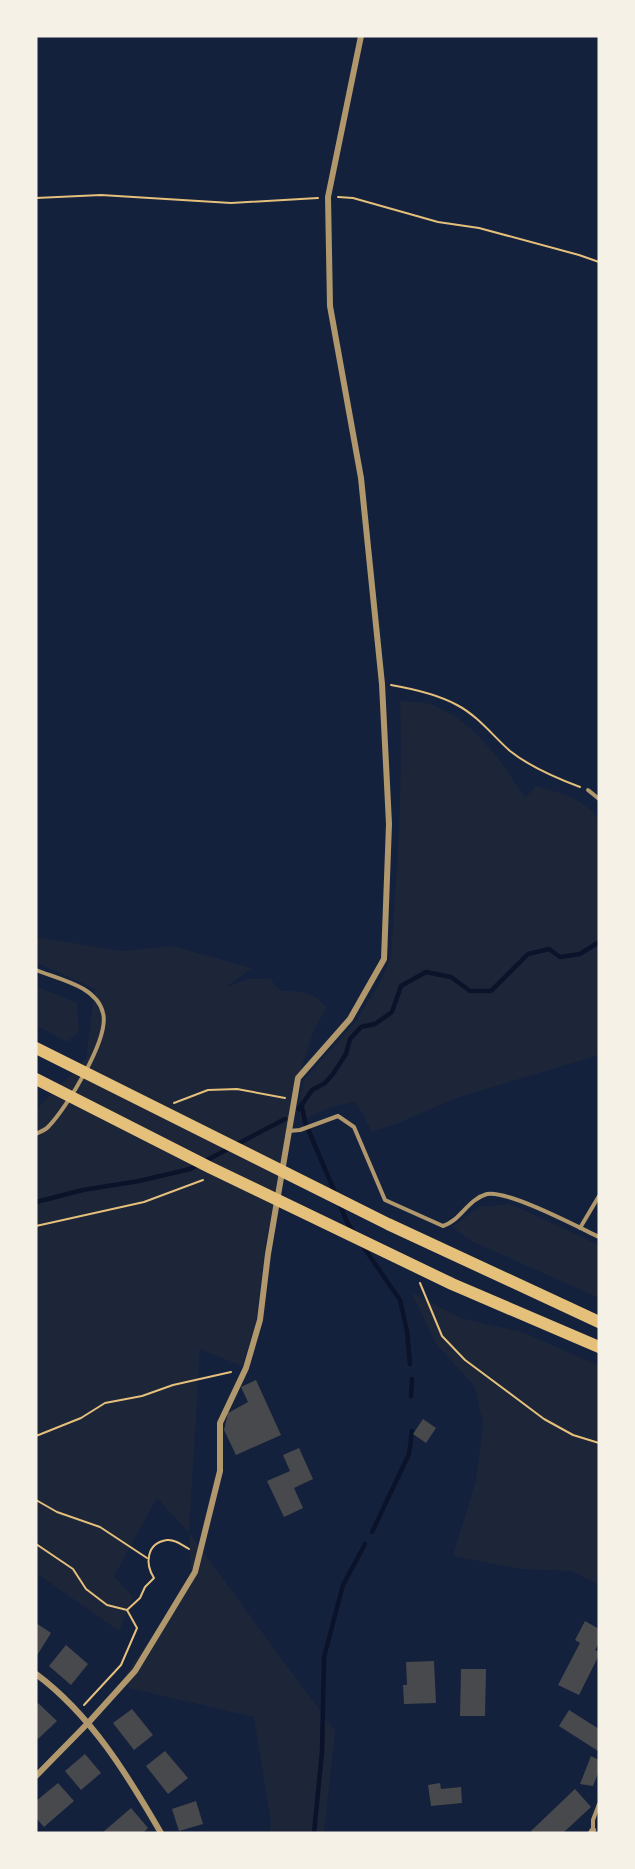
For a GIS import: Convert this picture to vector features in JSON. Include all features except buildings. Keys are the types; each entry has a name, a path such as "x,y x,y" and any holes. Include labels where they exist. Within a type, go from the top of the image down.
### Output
{"highway":[{"path":"36,1048 255,1159 463,1260 599,1322"},
{"path":"41,1081 209,1167 452,1284 599,1347"}],"street":[{"path":"36,1776 135,1671 195,1572 220,1471 220,1423 246,1368 260,1320 268,1254 297,1078 350,1019 384,959 389,824 382,684 361,478 330,306 328,197 361,36"},
{"path":"36,1674 89,1722 136,1790 161,1833"}],"lane":[{"path":"588,789 599,799"},
{"path":"36,970 82,988 95,999 104,1013 103,1035 75,1091 47,1128 36,1134"},
{"path":"289,1131 300,1130 316,1122 338,1116 354,1127 385,1200 443,1226 468,1204 488,1194 495,1194 531,1204 599,1237"},
{"path":"580,1228 599,1196"},
{"path":"592,1832 593,1820 599,1804"}],"path":[{"path":"36,198 101,195 231,203 328,197 353,198 438,222 479,228 599,262"},
{"path":"382,684 409,688 459,705 526,762 567,782 588,789"},
{"path":"166,1106 208,1090 237,1089 294,1100"},
{"path":"36,1226 144,1202 203,1180"},
{"path":"420,1284 442,1336 465,1360 544,1419 573,1434 599,1443"},
{"path":"36,1436 81,1418 105,1403 142,1396 172,1385 246,1368"},
{"path":"36,1500 57,1512 100,1527 147,1558"},
{"path":"127,1610 140,1598 145,1587 154,1578 148,1569 147,1558 153,1547 166,1540 198,1551"},
{"path":"36,1544 73,1569 86,1588 107,1605 127,1610 137,1628 121,1665 77,1712"}],"shaded area":[{"path":"400,701 428,704 461,721 486,744 525,798 536,786 578,801 599,819 599,1055 456,1098 372,1132 354,1102 331,1107 300,1121 301,1094 304,1080 357,1020 383,977 391,956 400,797"},
{"path":"36,937 122,951 172,946 252,968 226,987 249,979 270,979 281,991 307,993 327,1008 315,1027 298,1078 266,1240 256,1322 242,1366 200,1349 189,1533 157,1498 114,1576 133,1597 119,1631 36,1573 36,1110 86,1059 95,989 36,962"},
{"path":"36,986 77,1003 79,1031 67,1042 36,1025"},
{"path":"510,1204 599,1245 599,1298 471,1241 452,1227 479,1207"},
{"path":"412,1293 461,1318 525,1333 599,1366 599,1585 572,1571 521,1569 453,1556 476,1480 483,1425 475,1387 436,1344"},
{"path":"189,1533 335,1731 324,1833 269,1833 271,1823 254,1717 129,1688 126,1674 166,1616 191,1572"}],"waterway":[{"path":"299,1109 312,1090 325,1083 333,1074 346,1054 350,1039 361,1027 375,1024 392,1012 401,986 426,972 451,977 470,991 491,991 528,954 549,949 560,957 580,954 599,942"},
{"path":"302,1107 305,1122 336,1195"},
{"path":"36,1202 83,1190 139,1181 190,1169 285,1119"},
{"path":"339,1203 354,1233"},
{"path":"362,1245 400,1300 407,1331 410,1364"},
{"path":"411,1396 412,1379"},
{"path":"372,1532 409,1454 412,1431"},
{"path":"314,1833 322,1752 324,1657 343,1585 365,1544"}]}
